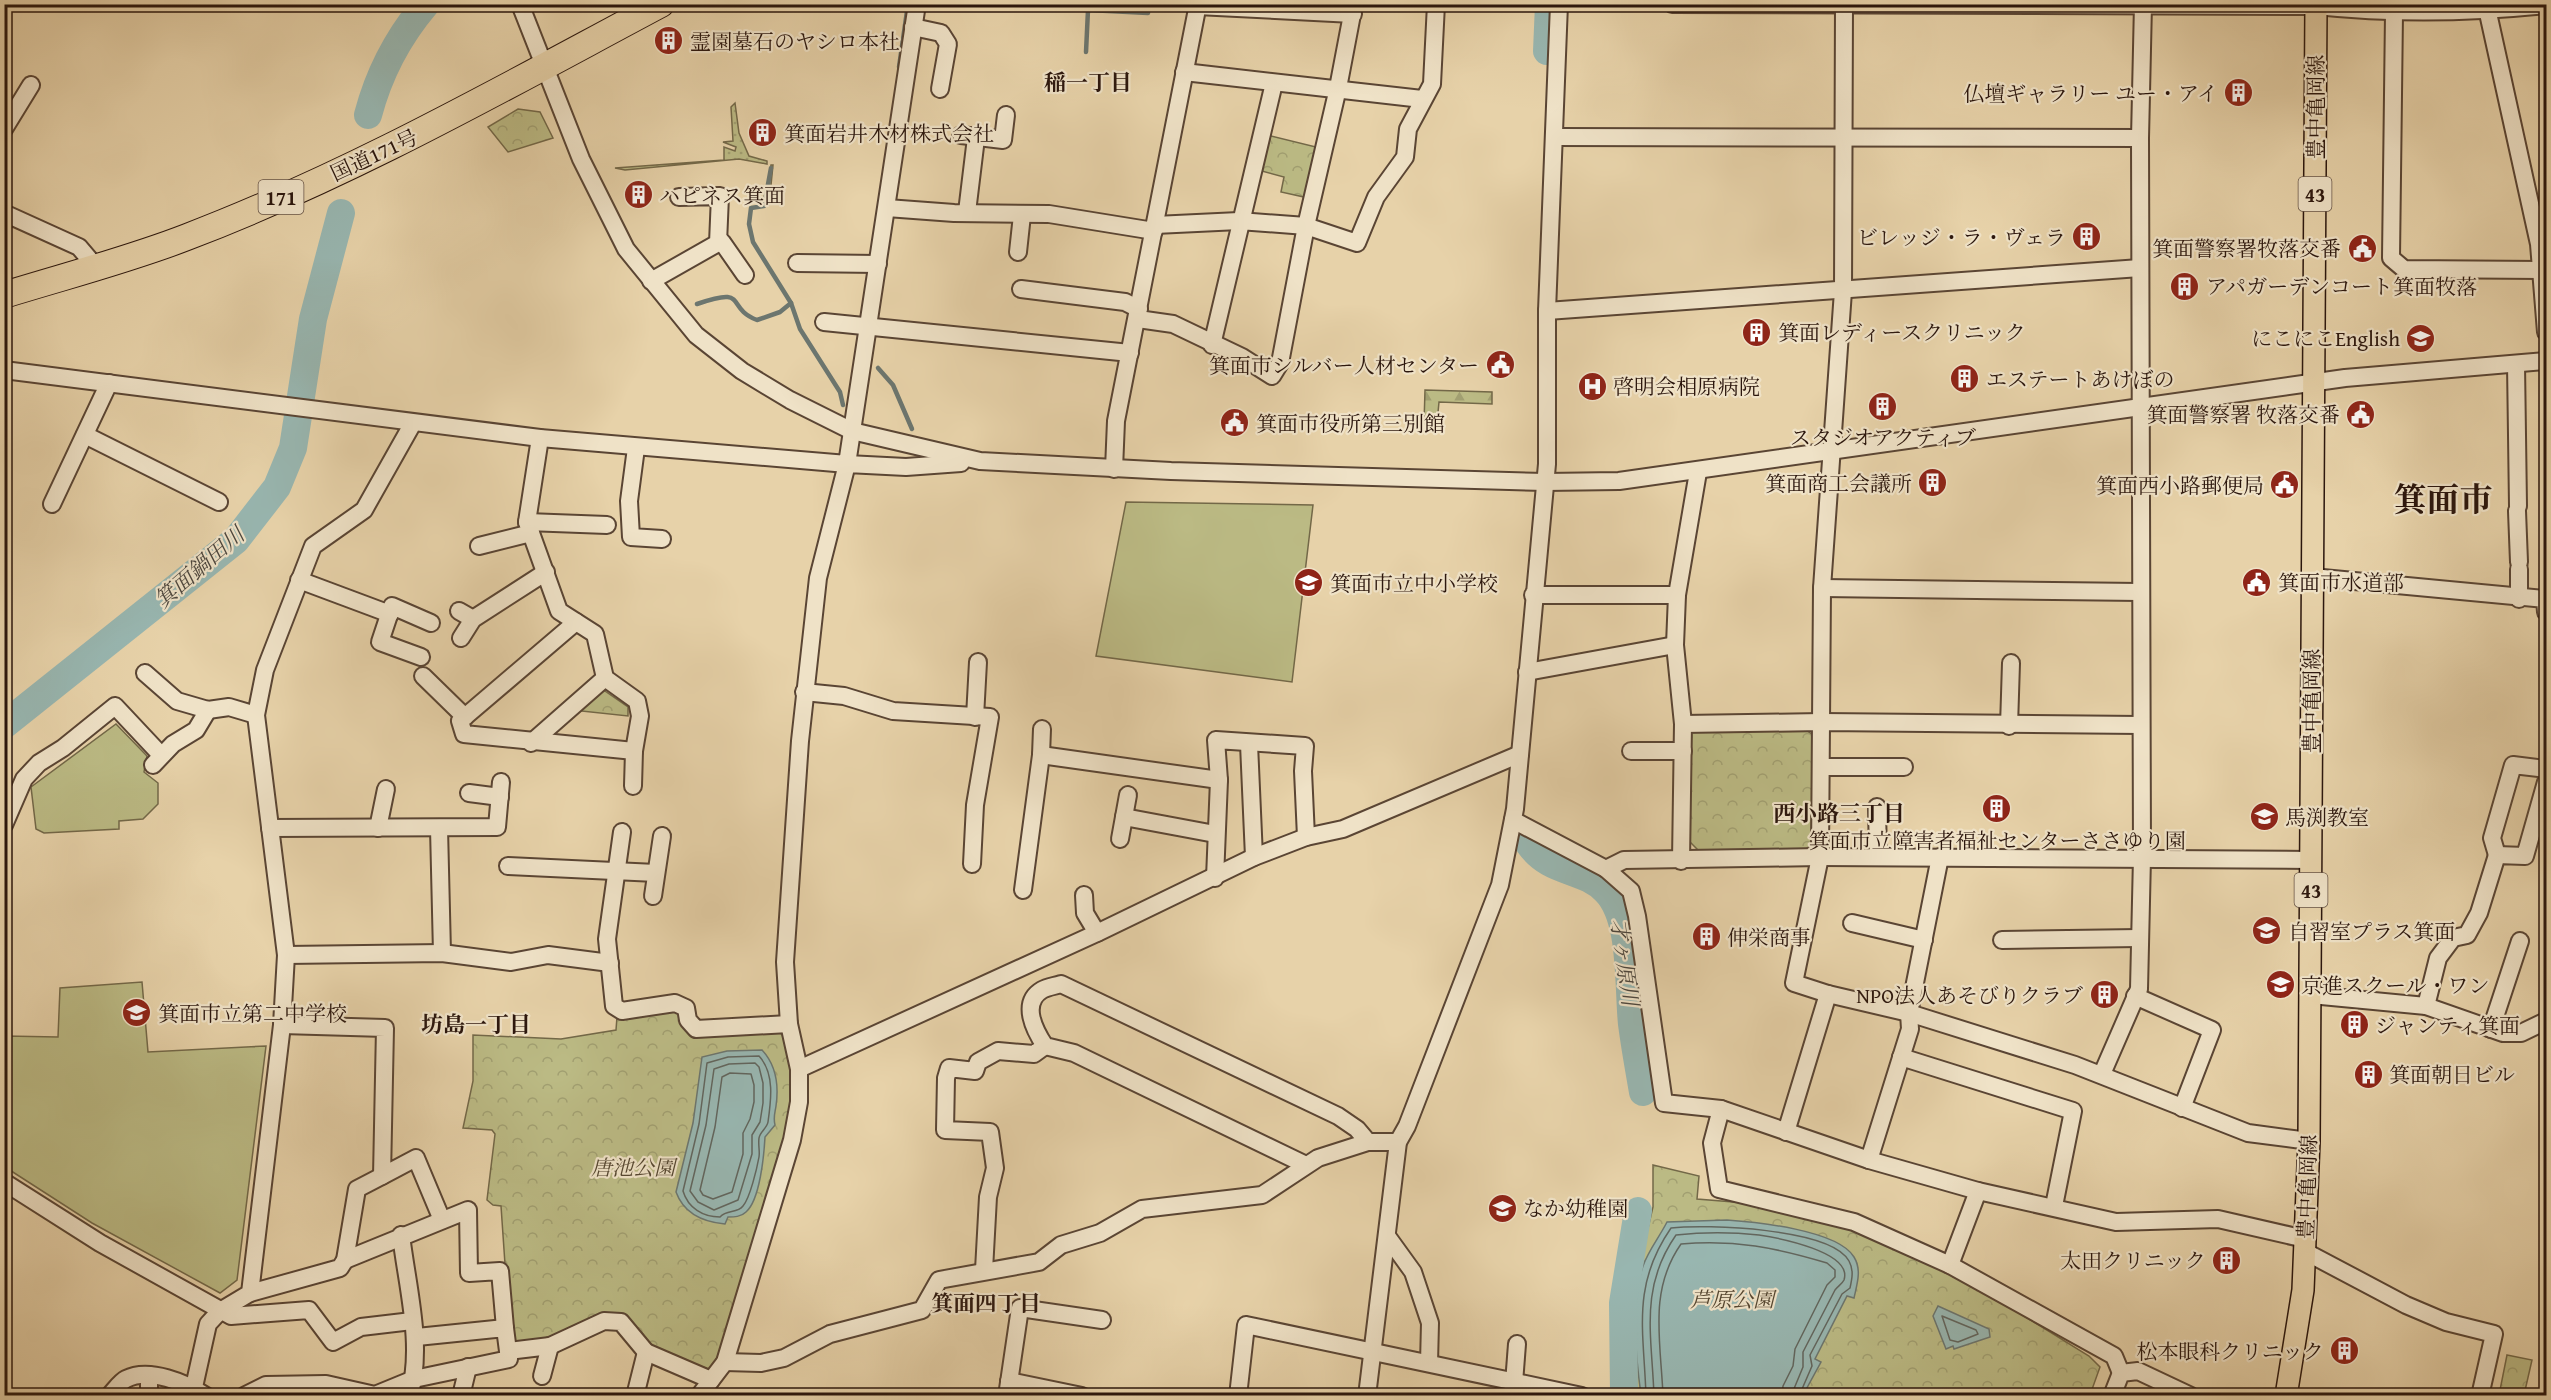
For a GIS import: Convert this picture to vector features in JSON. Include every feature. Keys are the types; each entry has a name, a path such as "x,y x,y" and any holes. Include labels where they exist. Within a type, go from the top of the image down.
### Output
{"highway":[{"name":"国道171号","path":"4,295 186,237 346,169 431,127 661,4"}],"main road":[{"name":"豊中亀岡線","path":"2286,1395 2302,1290 2309,1141 2316,5"}],"street":[{"path":"520,4 586,169 626,249 696,334 742,371 790,400 852,431 980,461"},
{"path":"699,1395 725,1362 792,1140 799,1102 799,1069 789,1024 784,962 804,692 818,578 847,464 917,4"},
{"path":"887,208 1059,215 1154,228 1239,221 1306,226 1357,243 1377,196 1405,157 1408,129 1432,84 1436,4"},
{"path":"1367,1395 1398,1142 1407,1126 1500,885 1513,820 1545,482 1547,311 1559,4"},
{"path":"1672,4 2316,5 2394,13 2547,5"},
{"path":"1021,290 1125,302 1138,314 1173,324 1212,345 1242,357 1272,376 1280,363 1306,226 1338,88 1353,9 1198,5 1138,314 1116,421 1114,469"},
{"path":"1844,5 1843,291 1821,588 1820,857 1794,983 1828,994 1909,1013 2102,1074 2248,1133 2309,1141"},
{"path":"2102,1074 2139,989 2142,857 2140,138 2144,6"},
{"path":"2486,8 2543,241 2542,270 2547,332"},
{"path":"2394,13 2391,258 2404,269 2542,270"},
{"path":"914,27 940,33 948,44 940,89"},
{"path":"1184,72 1422,99"},
{"path":"1212,345 1239,221 1274,83"},
{"path":"4,129 31,85"},
{"path":"967,212 968,136 1003,140 1006,116"},
{"path":"1554,137 2140,138"},
{"path":"680,197 720,192 724,241 743,269"},
{"path":"4,213 79,248 96,267"},
{"path":"1018,252 1022,215"},
{"path":"651,280 724,241"},
{"path":"797,263 878,264"},
{"path":"1547,311 2140,268"},
{"path":"824,322 1130,353"},
{"path":"4,370 289,408 540,438 636,448 847,464 906,467 980,461 1114,469 1545,482 1619,481 1698,472 2345,378 2547,361"},
{"path":"2516,364 2519,599"},
{"path":"52,504 109,383"},
{"path":"250,1293 282,1025 286,955 256,715 265,670 313,546 364,510 413,423"},
{"path":"85,435 219,502"},
{"path":"540,438 529,528 559,611 595,634 605,678 637,701 640,716 634,751 633,786"},
{"path":"636,448 629,501 631,537 662,539"},
{"path":"1682,861 1683,724 1675,645 1677,595 1698,472"},
{"path":"479,546 529,528 607,525"},
{"path":"461,638 466,615 546,572"},
{"path":"2312,577 2519,599 2545,599 2547,612"},
{"path":"299,580 390,614"},
{"path":"1821,588 2140,592"},
{"path":"1533,595 1677,595"},
{"path":"421,657 380,642 392,606 431,623"},
{"path":"576,622 460,721 464,734 531,743 634,751"},
{"path":"1527,672 1675,645"},
{"path":"975,717 978,662"},
{"path":"2009,726 2011,663"},
{"path":"145,674 177,701 208,710 229,707 256,715"},
{"path":"423,676 465,717"},
{"path":"531,743 605,678"},
{"path":"804,692 844,696 893,711 990,717 975,804 972,864"},
{"path":"6,819 24,780 39,763 63,748 115,706 157,760 196,730 208,710"},
{"path":"1683,724 1822,722 2009,726 2141,725"},
{"path":"1023,890 1041,755 1042,729"},
{"path":"1215,878 1219,780 1216,740 1305,746 1303,771 1306,837"},
{"path":"1249,744 1254,857"},
{"path":"1631,751 1683,751"},
{"path":"799,1069 1097,933 1215,878 1254,857 1306,837 1343,829 1520,754"},
{"path":"1041,755 1219,780"},
{"path":"2426,1006 2438,958 2453,938 2467,934 2479,913 2497,855 2492,838 2513,765 2547,769"},
{"path":"1821,767 1904,767"},
{"path":"2497,855 2525,856 2547,782"},
{"path":"378,828 386,789"},
{"path":"270,828 497,827 500,789 470,793"},
{"path":"1120,839 1128,795"},
{"path":"1877,807 1878,857"},
{"path":"1124,817 1215,834"},
{"path":"1513,820 1606,869 1631,891 1664,1103 1721,1109 1869,1160 1978,1191 2054,1206 2116,1222 2218,1219 2305,1245 2406,1305 2446,1322 2494,1334 2480,1395"},
{"path":"439,828 442,952"},
{"path":"622,832 607,939 614,1006 622,1011 675,1003 686,1008 687,1020 696,1029 789,1024"},
{"path":"653,896 662,836"},
{"path":"1606,869 1624,860 1682,861 1820,857 2142,857 2311,860"},
{"path":"1869,1160 1910,1029 1909,1013 1940,857"},
{"path":"508,866 656,873"},
{"path":"1084,895 1086,913 1097,933"},
{"path":"1852,923 1923,940"},
{"path":"2002,940 2139,938"},
{"path":"2491,1029 2520,940"},
{"path":"286,955 442,952 511,962 548,955 610,963"},
{"path":"1306,1165 1074,1053 1045,1046 1034,1030 1030,1012 1035,996 1042,989 1061,984 1338,1116 1357,1129 1368,1142"},
{"path":"1786,1132 1828,994"},
{"path":"2311,995 2426,1006 2503,1033 2521,1033 2547,1021"},
{"path":"2136,996 2212,1030 2182,1108"},
{"path":"282,1025 385,1028 382,1176"},
{"path":"984,1270 988,1197 995,1168 990,1132 945,1130 946,1078 949,1068 975,1071 978,1062 998,1051 1034,1054 1045,1046"},
{"path":"1901,1057 2073,1111 2054,1206"},
{"path":"1721,1109 1712,1143 1719,1189 1854,1222 1950,1265 2114,1356 2121,1374 2112,1395"},
{"path":"725,1362 761,1363 784,1358 830,1334 922,1310 939,1280 984,1270 1012,1269 1040,1262 1061,1245 1100,1233 1142,1209 1215,1203 1262,1195 1318,1158 1368,1142 1398,1142"},
{"path":"109,1395 126,1379 149,1375 197,1393 208,1324 220,1311 250,1293 340,1268 345,1260 357,1189 416,1158 442,1220"},
{"path":"4,1182 100,1243 231,1316 309,1310 333,1342 361,1327 505,1328"},
{"path":"1950,1265 1978,1191"},
{"path":"244,1395 266,1385 314,1384 375,1395 414,1379 509,1359 500,1270 469,1273 468,1210 401,1235 345,1260"},
{"path":"401,1235 414,1329 414,1379 409,1395"},
{"path":"1387,1236 1413,1272 1430,1323 1429,1363"},
{"path":"1082,1395 1008,1388 1020,1308 1102,1320"},
{"path":"508,1351 550,1346 604,1321 621,1322 646,1352 711,1380"},
{"path":"1238,1395 1246,1326 1429,1363 1513,1388 1582,1395"},
{"path":"1513,1388 1518,1344"},
{"path":"542,1376 550,1346"},
{"path":"635,1395 646,1352"},
{"path":"461,1395 468,1367"},
{"path":"2121,1374 2138,1371 2191,1395"},
{"path":"149,1375 149,1395"}],"green space":[{"path":"735,103 739,133 749,156 767,161 767,164 739,159 625,170 615,168 724,160 724,147 735,151 736,147 723,142 733,141 731,107"},
{"path":"518,109 540,112 553,138 508,152 488,127"},
{"path":"1267,135 1316,147 1304,197 1281,192 1284,177 1258,170"},
{"path":"771,165 773,165 769,205 765,205"},
{"path":"1425,390 1492,392 1492,404 1439,402 1437,423 1424,424"},
{"path":"1126,502 1313,505 1292,682 1096,656"},
{"path":"602,689 628,707 628,716 572,710"},
{"path":"116,724 147,756 144,772 158,783 158,804 143,819 119,821 119,829 44,833 36,829 31,787"},
{"path":"1806,730 1813,735 1811,845 1806,849 1699,851 1690,842 1687,738 1692,732"},
{"path":"142,982 148,1052 266,1046 237,1280 220,1293 92,1223 5,1167 5,1036 58,1037 60,988"},
{"name":"唐池公園","path":"674,1006 681,1019 764,1028 782,1034 792,1069 790,1124 715,1368 708,1369 653,1348 642,1333 630,1323 562,1334 519,1346 510,1337 501,1206 493,1205 487,1200 495,1134 492,1130 463,1128 473,1081 473,1035 561,1039 616,1030 617,1017"},
{"name":"芦原公園","path":"1653,1165 1699,1176 1697,1199 1746,1203 1805,1219 1835,1223 1914,1254 2006,1305 2089,1356 2100,1367 2090,1395 1631,1396 1628,1361 1633,1292 1653,1207"},
{"path":"2507,1355 2532,1360 2524,1395 2499,1395"}],"water":[{"path":"762,1050 771,1062 777,1083 777,1098 775,1125 765,1137 755,1198 744,1214 728,1217 725,1224 702,1219 684,1206 676,1192 693,1123 702,1057 727,1051"},
{"path":"1727,1220 1795,1229 1831,1240 1845,1248 1854,1257 1858,1267 1854,1298 1847,1296 1815,1359 1821,1362 1803,1395 1641,1395 1635,1313 1639,1281 1648,1255 1667,1222"},
{"path":"1938,1306 1989,1329 1990,1337 1954,1349 1953,1346 1946,1349 1933,1316"}],"waterway":[{"name":"箕面鍋田川","path":"368,115 390,57 406,30 426,4"},
{"path":"899,67 908,4"},
{"path":"1086,52 1088,10 1148,13 1149,4"},
{"name":"才ヶ原川","path":"1547,51 1549,4"},
{"path":"771,168 764,206 751,208 749,224 753,242 791,303 800,329 840,392 843,405"},
{"name":"箕面鍋田川","path":"4,725 236,540 277,487 293,448 313,319 341,213"},
{"path":"697,304 724,297 731,298 747,315 757,320 780,312 791,303"},
{"path":"878,368 893,385 912,429"},
{"name":"才ヶ原川","path":"1529,844 1547,861 1597,883 1615,903 1621,918 1628,953 1632,1024 1643,1092"},
{"name":"才ヶ原川","path":"1624,1393 1623,1303 1638,1211"}],"place":[{"name":"霊園墓石のヤシロ本社","path":"669,41"},
{"name":"仏壇ギャラリー ユー・アイ","path":"2239,93"},
{"name":"箕面岩井木材株式会社","path":"763,133"},
{"name":"ハピネス箕面","path":"638,195"},
{"name":"ビレッジ・ラ・ヴェラ","path":"2087,237"},
{"name":"箕面警察署牧落交番","path":"2362,248"},
{"name":"アパガーデンコート箕面牧落","path":"2185,286"},
{"name":"箕面レディースクリニック","path":"1757,332"},
{"name":"にこにこEnglish","path":"2421,338"},
{"name":"箕面市シルバー人材センター","path":"1500,365"},
{"name":"エステートあけぼの","path":"1965,379"},
{"name":"啓明会相原病院","path":"1592,386"},
{"name":"スタジオアクティブ","path":"1883,406"},
{"name":"箕面警察署 牧落交番","path":"2361,414"},
{"name":"箕面市役所第三別館","path":"1235,423"},
{"name":"箕面商工会議所","path":"1933,483"},
{"name":"箕面西小路郵便局","path":"2285,485"},
{"name":"箕面市水道部","path":"2257,582"},
{"name":"箕面市立中小学校","path":"1309,583"},
{"name":"箕面市立障害者福祉センターささゆり園","path":"1997,809"},
{"name":"馬渕教室","path":"2264,817"},
{"name":"自習室プラス箕面","path":"2267,931"},
{"name":"伸栄商事","path":"1706,937"},
{"name":"京進スクール・ワン","path":"2280,985"},
{"name":"NPO法人あそびりクラブ","path":"2104,995"},
{"name":"箕面市立第二中学校","path":"137,1013"},
{"name":"ジャンティ箕面","path":"2354,1025"},
{"name":"箕面朝日ビル","path":"2368,1074"},
{"name":"なか幼稚園","path":"1502,1208"},
{"name":"太田クリニック","path":"2227,1260"},
{"name":"松本眼科クリニック","path":"2345,1351"}],"district":[{"name":"稲一丁目","path":"1088,82"},
{"name":"箕面市","path":"2443,499"},
{"name":"西小路三丁目","path":"1839,813"},
{"name":"坊島一丁目","path":"476,1024"},
{"name":"箕面四丁目","path":"986,1303"}]}
